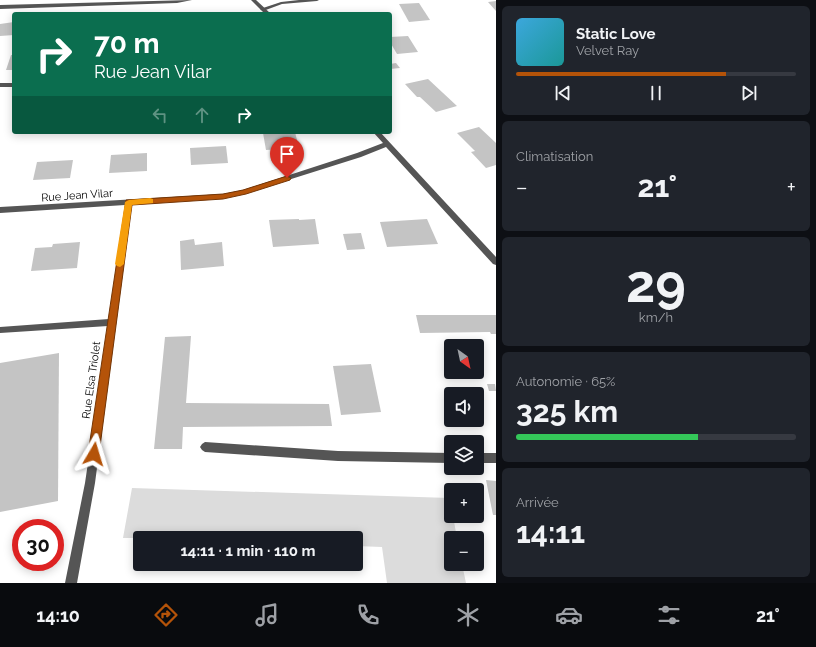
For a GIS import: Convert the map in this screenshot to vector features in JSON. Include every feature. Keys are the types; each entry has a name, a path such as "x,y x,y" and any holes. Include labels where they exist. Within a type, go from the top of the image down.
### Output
{"street":[{"path":"0,7 177,2 190,0"},
{"path":"253,0 266,12"},
{"path":"263,9 281,3 317,0"},
{"path":"0,85 12,85"},
{"path":"378,134 496,262"},
{"name":"Rue Jean Vilar","path":"0,210 223,196 244,192 359,155 387,144"},
{"name":"Rue Elsa Triolet","path":"71,583 90,483 111,322 129,202"},
{"path":"0,330 111,322"},
{"path":"205,448 338,456 444,458"},
{"path":"484,458 496,458"}],"shaded area":[{"path":"132,488 444,498 444,523 454,523 456,531 444,531 444,571 463,571 466,583 387,583 382,547 363,546 363,531 133,531 133,538 123,538"}],"building":[{"path":"496,1 496,11 488,2"},
{"path":"419,3 430,20 409,22 399,4"},
{"path":"12,22 12,35 0,36 0,24"},
{"path":"408,36 418,52 397,54 392,45 392,37"},
{"path":"11,55 12,55 12,70 6,70"},
{"path":"396,63 400,68 392,69 392,64"},
{"path":"428,79 457,106 436,112 420,97 417,97 405,84"},
{"path":"479,127 496,143 496,165 486,168 471,152 475,151 457,133"},
{"path":"263,134 296,134 299,148 266,150"},
{"path":"226,146 228,163 191,165 190,148"},
{"path":"147,153 147,171 109,173 111,155"},
{"path":"73,160 70,178 33,180 37,162"},
{"path":"315,219 319,244 273,247 269,220"},
{"path":"427,219 438,244 387,247 380,222"},
{"path":"361,233 365,249 347,250 343,234"},
{"path":"194,239 195,245 222,242 224,266 181,270 180,241"},
{"path":"80,242 77,268 31,271 35,248 52,247 53,244"},
{"path":"416,315 496,315 496,334 491,334 490,332 420,333"},
{"path":"191,336 186,403 329,404 332,426 183,427 182,449 154,449 165,337"},
{"path":"59,353 58,501 0,512 0,363"},
{"path":"371,364 381,412 341,415 333,366"},
{"path":"487,384 495,384 496,391 489,391"},
{"path":"486,480 496,481 496,515 493,515"}],"slow traffic":[{"path":"120,264 129,202 150,201"}],"route":[{"path":"94,454 111,322 129,202 223,196 244,192 287,178"}]}
